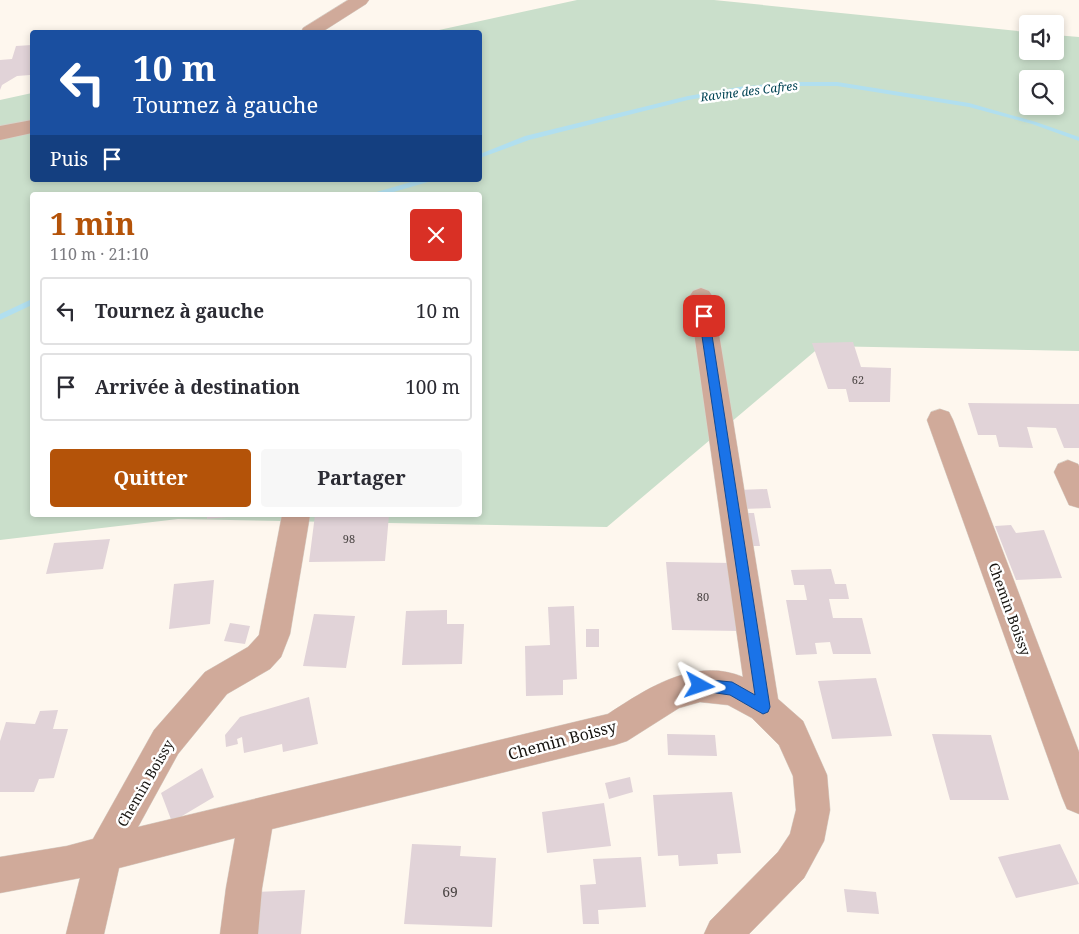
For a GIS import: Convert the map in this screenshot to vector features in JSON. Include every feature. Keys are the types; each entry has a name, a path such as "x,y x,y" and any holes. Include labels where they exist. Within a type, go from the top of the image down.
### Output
{"street":[{"path":"313,30 360,0"},
{"path":"0,133 30,127"},
{"path":"702,297 763,707"},
{"name":"Chemin Boissy","path":"940,420 1079,797"},
{"name":"Chemin Boissy","path":"86,934 104,855 166,742 216,684 260,658 270,646 275,634 296,517"},
{"name":"Chemin Boissy","path":"0,875 67,864 145,842 615,729 673,693 700,686 732,689 763,707 790,733 810,775 813,810 806,841 791,866 722,934"},
{"path":"239,934 244,888 256,816"}],"green space":[{"path":"577,0 714,0 1019,31 1019,60 1064,60 1064,36 1079,37 1079,351 821,346 607,527 178,519 0,540 0,100 30,93 30,182 482,182 482,30 439,30"}],"building":[{"path":"30,45 30,75 17,76 2,85 0,90 0,60 12,59 16,46"},
{"path":"853,342 861,367 891,368 890,402 849,402 846,389 828,389 812,343"},
{"path":"968,403 1079,404 1079,448 1064,448 1056,428 1027,427 1033,448 999,447 996,435 978,435"},
{"path":"767,489 771,508 742,509 738,490"},
{"path":"738,513 754,513 760,546 744,546"},
{"path":"207,517 228,517 207,519"},
{"path":"315,517 389,517 385,561 309,562"},
{"path":"1011,525 1016,533 1044,530 1062,578 1016,580 995,526"},
{"path":"110,539 103,569 46,574 54,543"},
{"path":"666,562 733,563 742,631 672,630"},
{"path":"831,569 835,584 846,584 849,599 829,599 833,618 862,618 871,654 833,654 830,642 815,643 817,654 796,655 786,600 807,600 804,585 794,585 791,570"},
{"path":"214,580 210,624 169,629 174,584"},
{"path":"574,606 577,679 563,680 563,695 526,696 525,646 550,645 548,607"},
{"path":"447,610 447,624 464,624 462,664 402,665 406,611"},
{"path":"314,614 355,616 346,668 303,666"},
{"path":"230,623 250,626 245,644 224,641"},
{"path":"586,629 599,629 599,647 586,647"},
{"path":"876,678 892,736 832,739 818,681"},
{"path":"309,697 318,744 283,752 282,744 244,753 242,737 237,739 238,744 226,747 225,735 240,717"},
{"path":"58,710 53,729 68,729 54,778 39,779 34,792 0,792 0,741 6,722 35,724 40,711"},
{"path":"667,734 715,735 717,756 668,755"},
{"path":"932,734 991,735 1009,800 950,800"},
{"path":"202,768 214,797 172,822 161,793"},
{"path":"630,777 633,792 609,799 605,783"},
{"path":"732,792 741,853 717,854 718,864 679,866 678,855 658,856 653,795"},
{"path":"604,803 611,846 547,853 542,812"},
{"path":"412,844 461,846 460,856 496,858 492,927 404,924"},
{"path":"1060,844 1079,884 1016,898 998,857"},
{"path":"641,857 646,907 598,910 599,924 583,924 580,885 596,884 593,859"},
{"path":"844,889 876,892 879,914 847,912"},
{"path":"305,890 301,934 250,934 255,892"}],"waterway":[{"name":"Ravine des Cafres","path":"482,155 527,138 688,98 739,89 790,84 837,84 969,105 1034,123 1079,139"},
{"name":"Ravine des Cafres","path":"385,192 419,182"},
{"name":"Ravine des Cafres","path":"0,317 30,303"}],"route":[{"path":"700,686 732,689 763,707 704,316"}]}
